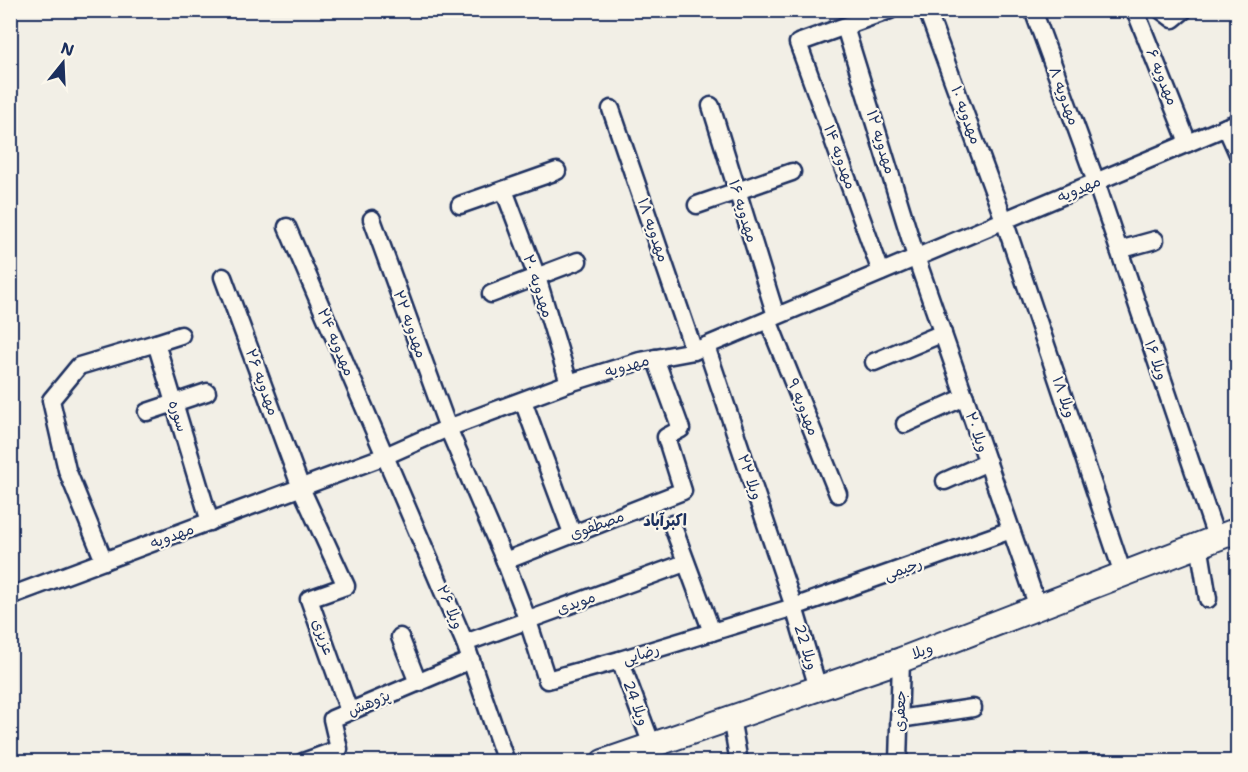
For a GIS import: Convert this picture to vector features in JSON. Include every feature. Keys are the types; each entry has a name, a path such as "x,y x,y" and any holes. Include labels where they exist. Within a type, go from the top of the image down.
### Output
{"street":[{"path":"845,27 890,10"},
{"name":"مهدویه ۱۰","path":"927,10 1004,220"},
{"name":"مهدویه ۸","path":"1033,10 1096,182"},
{"name":"مهدویه ۶","path":"1135,10 1188,143"},
{"path":"1161,10 1173,19 1184,10"},
{"name":"مهدویه ۱۴","path":"845,27 798,43 881,272"},
{"name":"مهدویه ۱۲","path":"845,27 916,257"},
{"name":"مهدویه ۱۶","path":"711,106 772,318"},
{"name":"مهدویه ۱۸","path":"611,108 700,348"},
{"path":"1232,124 1238,154"},
{"name":"مهدویه","path":"10,596 385,456 448,428 569,383 655,358 700,348 1232,124"},
{"path":"460,205 557,171"},
{"path":"697,205 792,172"},
{"name":"ویلا ۱۶","path":"1096,182 1218,537 1208,599"},
{"name":"مهدویه ۲۰","path":"504,190 537,277 569,383"},
{"name":"مهدویه ۲۲","path":"372,219 448,428"},
{"name":"ویلا ۱۸","path":"1004,220 1123,574"},
{"name":"مهدویه ۲۴","path":"287,227 385,456"},
{"path":"1119,250 1155,240"},
{"name":"ویلا ۲۰","path":"916,257 1038,607"},
{"path":"491,294 578,261"},
{"name":"مهدویه ۲۶","path":"224,277 300,488"},
{"name":"مهدویه ۹","path":"772,318 838,494"},
{"path":"874,362 943,333"},
{"path":"104,561 67,470 51,400 79,366 181,335"},
{"name":"سوره","path":"156,343 210,522"},
{"name":"ویلا ۲۲","path":"700,348 794,607"},
{"name":"مصطفوی","path":"505,561 572,533 663,501 683,491 666,437 681,429 655,358"},
{"path":"147,412 207,392"},
{"path":"905,424 965,397"},
{"path":"523,401 572,533"},
{"path":"448,428 528,621"},
{"name":"ویلا ۲۶","path":"385,456 465,643 506,762"},
{"path":"945,481 988,462"},
{"name":"عزیزی","path":"300,488 346,586 309,599 349,711"},
{"path":"672,524 711,632"},
{"name":"رحیمی","path":"794,607 1011,530"},
{"name":"ویلا","path":"603,762 901,660 1218,537"},
{"name":"مویدی","path":"465,643 686,563"},
{"name":"رضایی","path":"528,621 547,680 794,607"},
{"name":"ویلا 22","path":"794,607 818,688"},
{"path":"400,637 418,682"},
{"name":"پژوهش","path":"303,762 339,749 332,719 471,660"},
{"name":"ویلا 24","path":"620,660 652,745"},
{"name":"جعفری","path":"898,762 901,660"},
{"path":"899,718 973,708"},
{"path":"730,718 739,762"}],"district":[{"name":"اکبرآباد","path":"665,520"}]}
